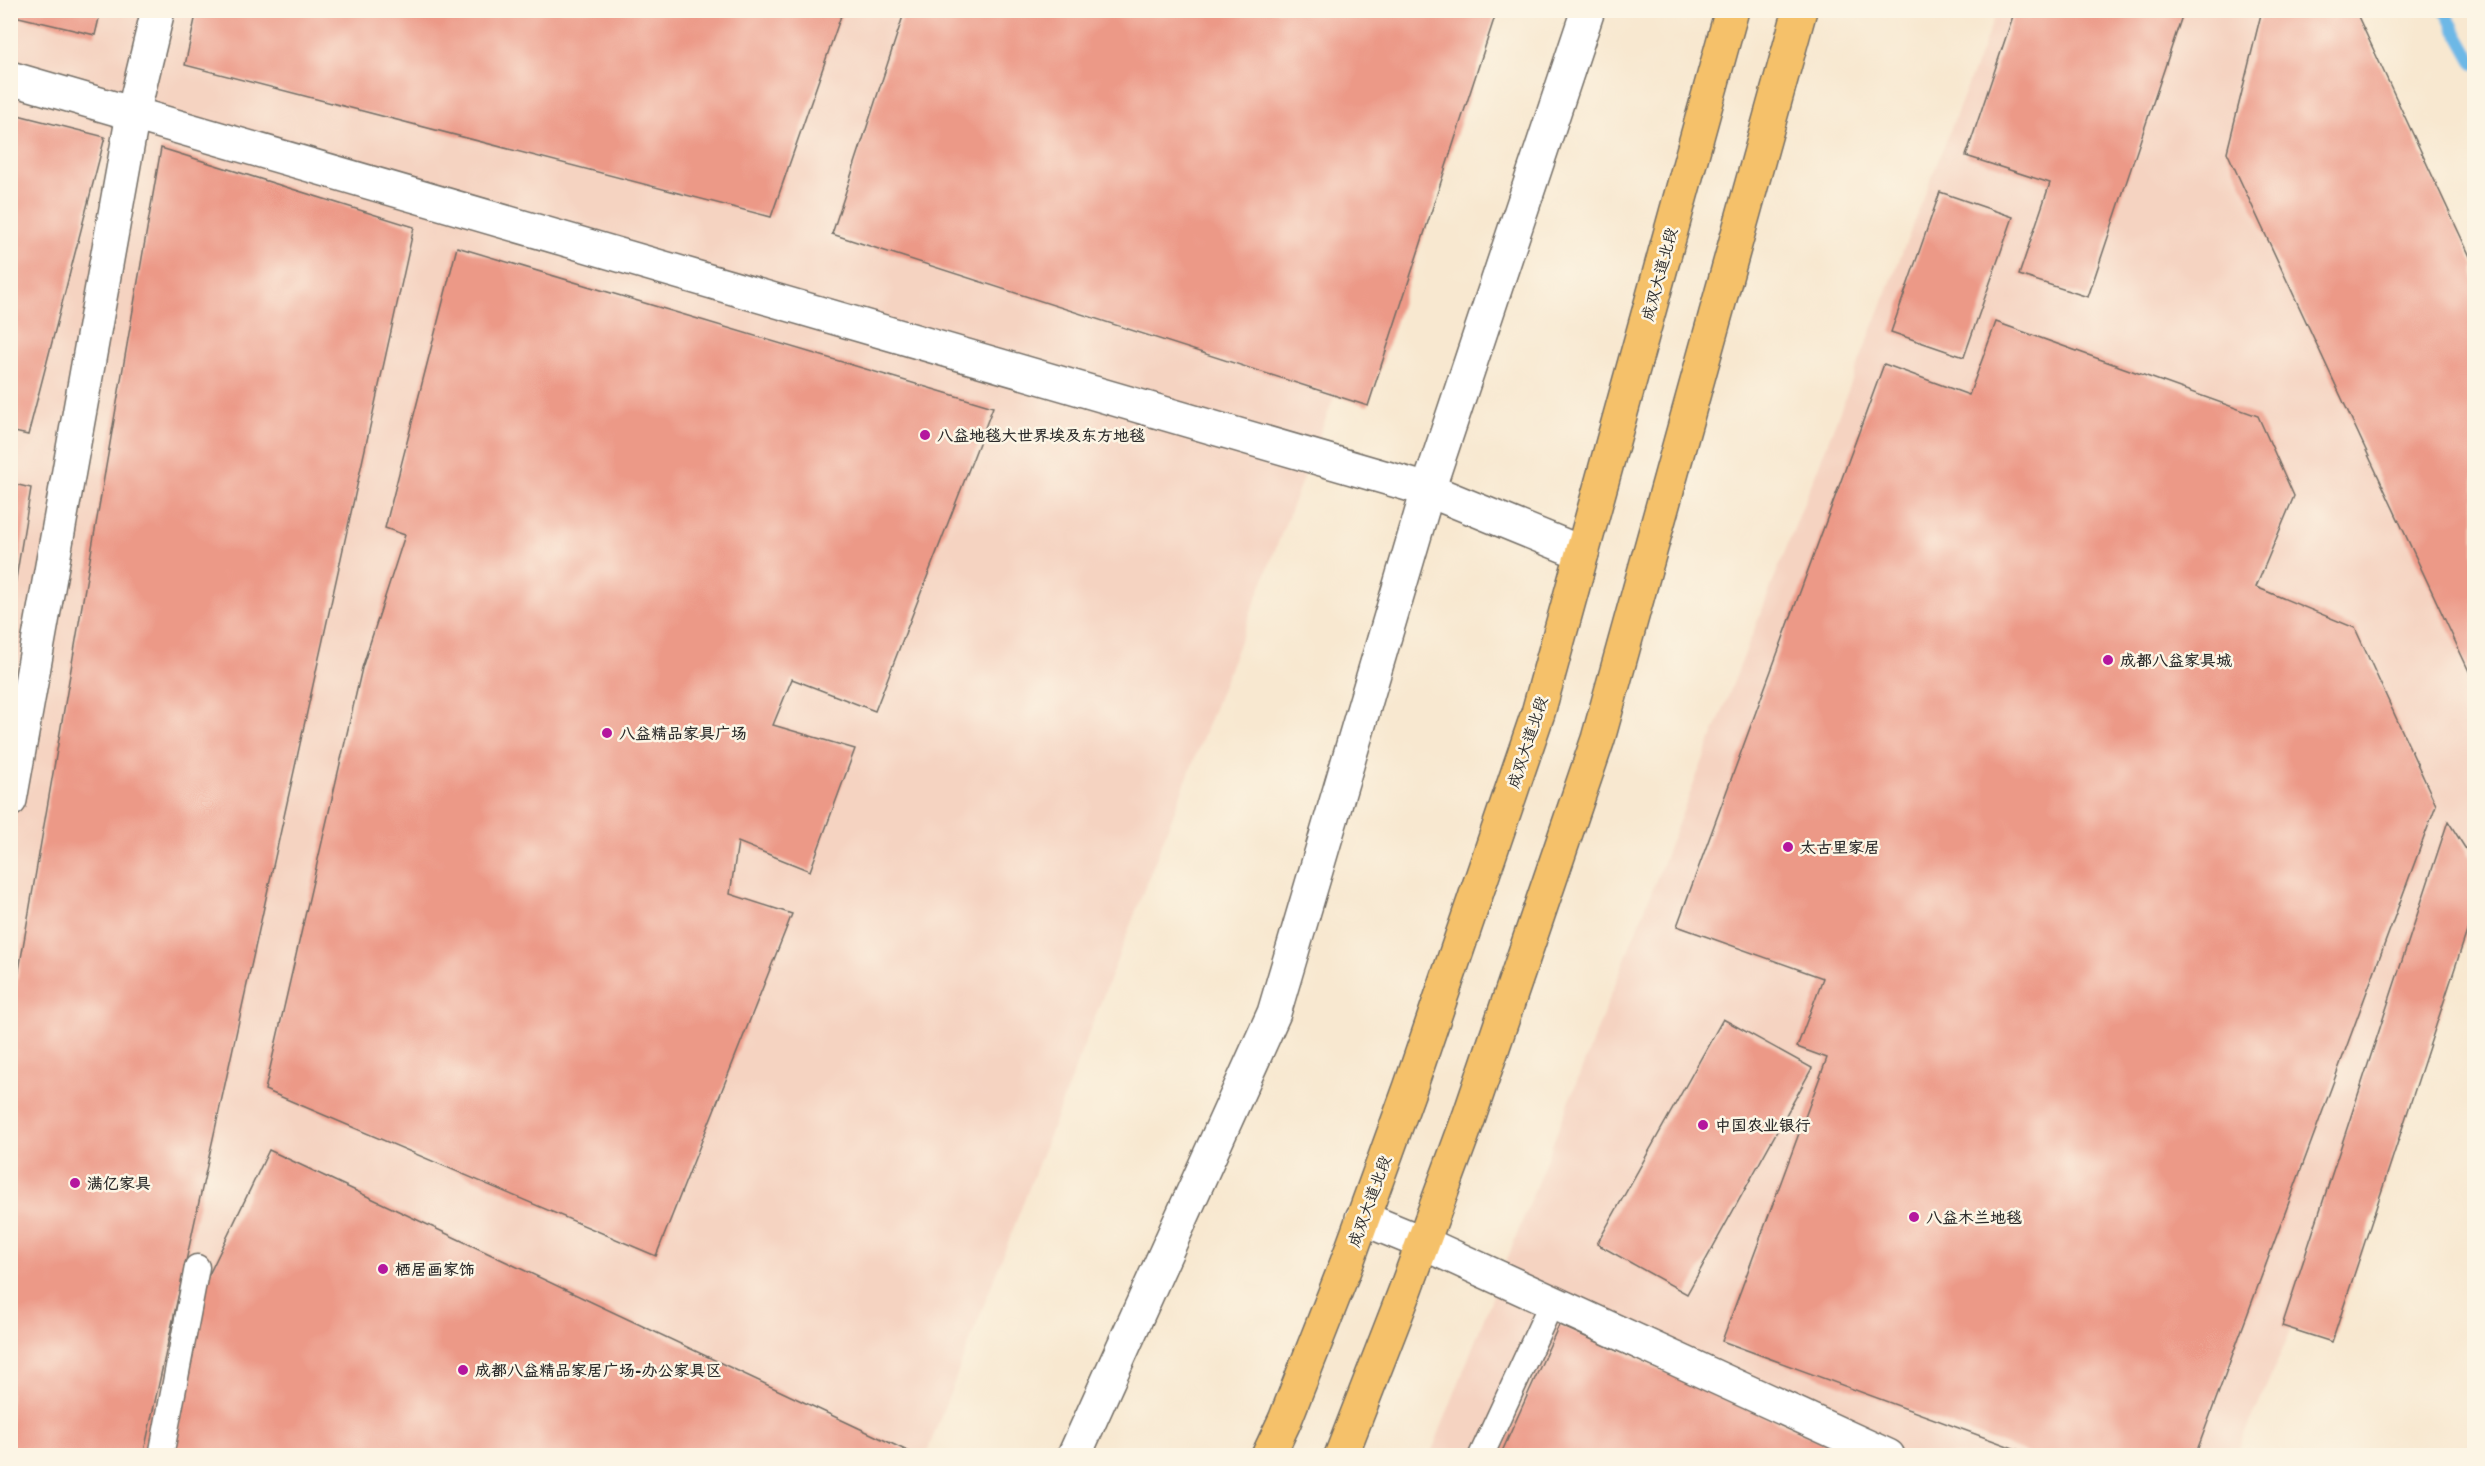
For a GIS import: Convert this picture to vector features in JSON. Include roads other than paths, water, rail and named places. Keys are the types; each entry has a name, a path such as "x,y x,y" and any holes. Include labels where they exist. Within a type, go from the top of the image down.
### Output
{"main road":[{"name":"成双大道北段","path":"1268,1455 1285,1420 1410,1088 1538,713 1732,10"},
{"path":"1341,1455 1469,1117 1598,739 1800,10"}],"street":[{"path":"10,800 133,114 158,10"},
{"path":"1074,1455 1274,1012 1428,490 1588,10"},
{"path":"10,78 1428,490 1582,553"},
{"path":"1362,1218 1423,1243 1888,1455"}],"lane":[{"path":"161,1455 197,1267"},
{"path":"1481,1455 1552,1302"}],"waterway":[{"path":"2444,10 2474,64"}],"place":[{"name":"八益地毯大世界埃及东方地毯","path":"925,435"},
{"name":"成都八益家具城","path":"2108,660"},
{"name":"八益精品家具广场","path":"607,733"},
{"name":"太古里家居","path":"1788,847"},
{"name":"中国农业银行","path":"1703,1125"},
{"name":"满亿家具","path":"75,1183"},
{"name":"八益木兰地毯","path":"1914,1217"},
{"name":"栖居画家饰","path":"383,1269"},
{"name":"成都八益精品家居广场-办公家具区","path":"463,1370"}]}
